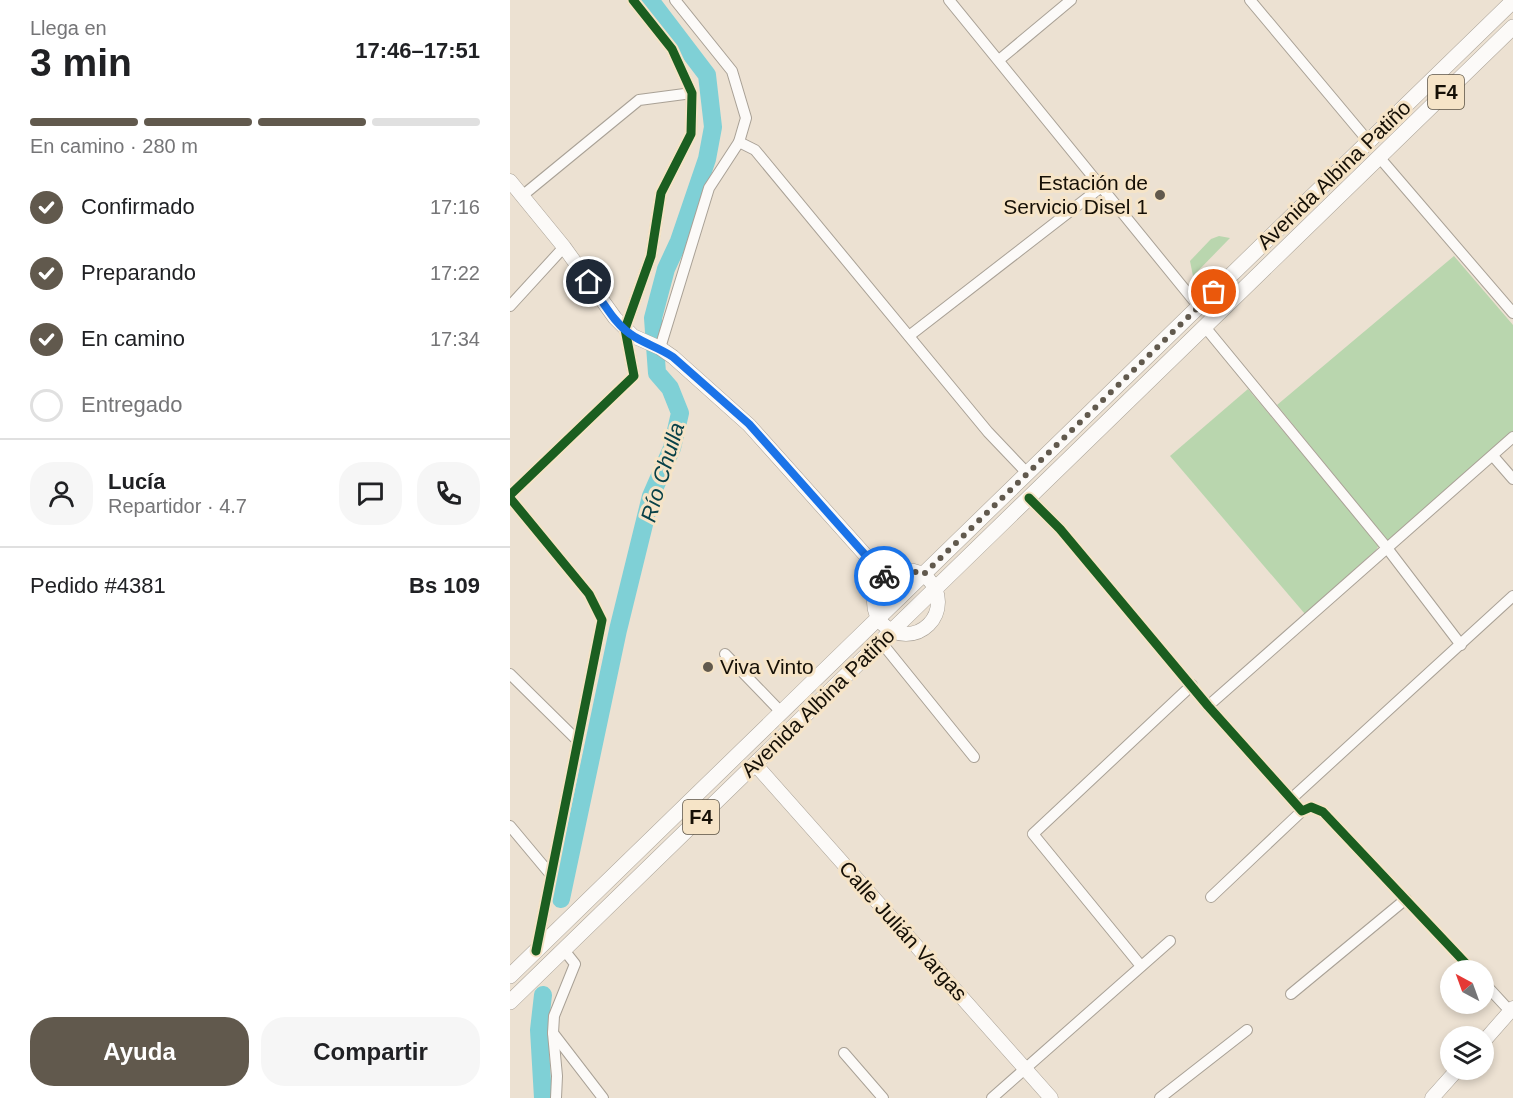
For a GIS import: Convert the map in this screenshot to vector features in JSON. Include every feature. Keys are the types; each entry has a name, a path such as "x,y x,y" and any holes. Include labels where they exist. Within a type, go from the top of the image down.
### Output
{"highway":[{"name":"Avenida Albina Patiño","path":"510,975 1513,1"},
{"name":"Avenida Albina Patiño","path":"510,1002 1513,27"}],"main road":[{"path":"510,181 564,247 625,329 633,336 660,348 749,424 885,577"},
{"path":"914,571 923,575 935,589 939,602 938,612 925,629 904,634 892,632 878,618 873,601 879,584 893,572 914,571"},
{"name":"Calle Julián Vargas","path":"755,764 1051,1098"},
{"path":"1494,1029 1511,1009"},
{"path":"1432,1098 1448,1080"}],"street":[{"path":"536,951 602,620 589,594 510,496 634,376 625,329 651,256 661,193 691,134 692,93 672,49 633,0"},
{"path":"660,348 709,188 739,142 746,118 732,71 675,0"},
{"path":"949,0 1199,307"},
{"path":"999,60 1071,0"},
{"path":"1250,0 1369,142"},
{"path":"522,196 639,100 692,93"},
{"path":"739,142 755,150 988,432 1028,473"},
{"path":"1379,158 1513,313"},
{"path":"909,336 1100,188"},
{"path":"510,306 564,247"},
{"path":"1205,327 1387,548 1461,645"},
{"path":"1208,706 1513,437"},
{"path":"1492,456 1513,479"},
{"path":"1029,498 1060,529 1208,706 1302,812"},
{"path":"1291,800 1513,596"},
{"path":"881,642 974,757"},
{"path":"725,654 782,712"},
{"path":"510,674 578,741"},
{"path":"1141,966 1033,834 1192,685"},
{"path":"1210,897 1302,812 1311,807 1323,812 1463,960"},
{"path":"510,826 551,875"},
{"path":"1291,994 1406,899"},
{"path":"992,1098 1170,941"},
{"path":"556,1098 554,1016 574,964 564,950"},
{"path":"1494,992 1511,1009"},
{"path":"1160,1098 1247,1030"},
{"path":"553,1033 603,1098"},
{"path":"844,1053 883,1098"}],"green space":[{"path":"1219,236 1230,238 1193,276 1190,261 1211,239"},
{"path":"1454,256 1513,325 1513,431 1396,537 1388,541 1277,405"},
{"path":"1248,389 1379,545 1305,614 1170,456"}],"waterway":[{"name":"Río Chulla","path":"561,899 618,630 651,496 672,448 680,413 670,388 657,373 653,318 666,269 679,241 707,159 713,127 707,75 650,0"},
{"name":"Río Chulla","path":"543,995 539,1030 543,1098"}],"cycle path":[{"path":"510,495 634,376 625,329 651,256 661,193 691,134 692,93 672,49 633,0"},
{"path":"510,498 589,594 602,620 536,951"},
{"path":"1029,498 1060,529 1208,706 1302,811 1311,807 1323,812 1463,960"}],"way so far":[{"path":"884,576 903,570 923,575 1214,292"}],"place":[{"name":"Estación de Servicio Disel 1","path":"1160,195"},
{"name":"Viva Vinto","path":"708,667"}],"route":[{"path":"589,282 615,318 633,336 660,348 673,357 749,424 884,576"}]}
